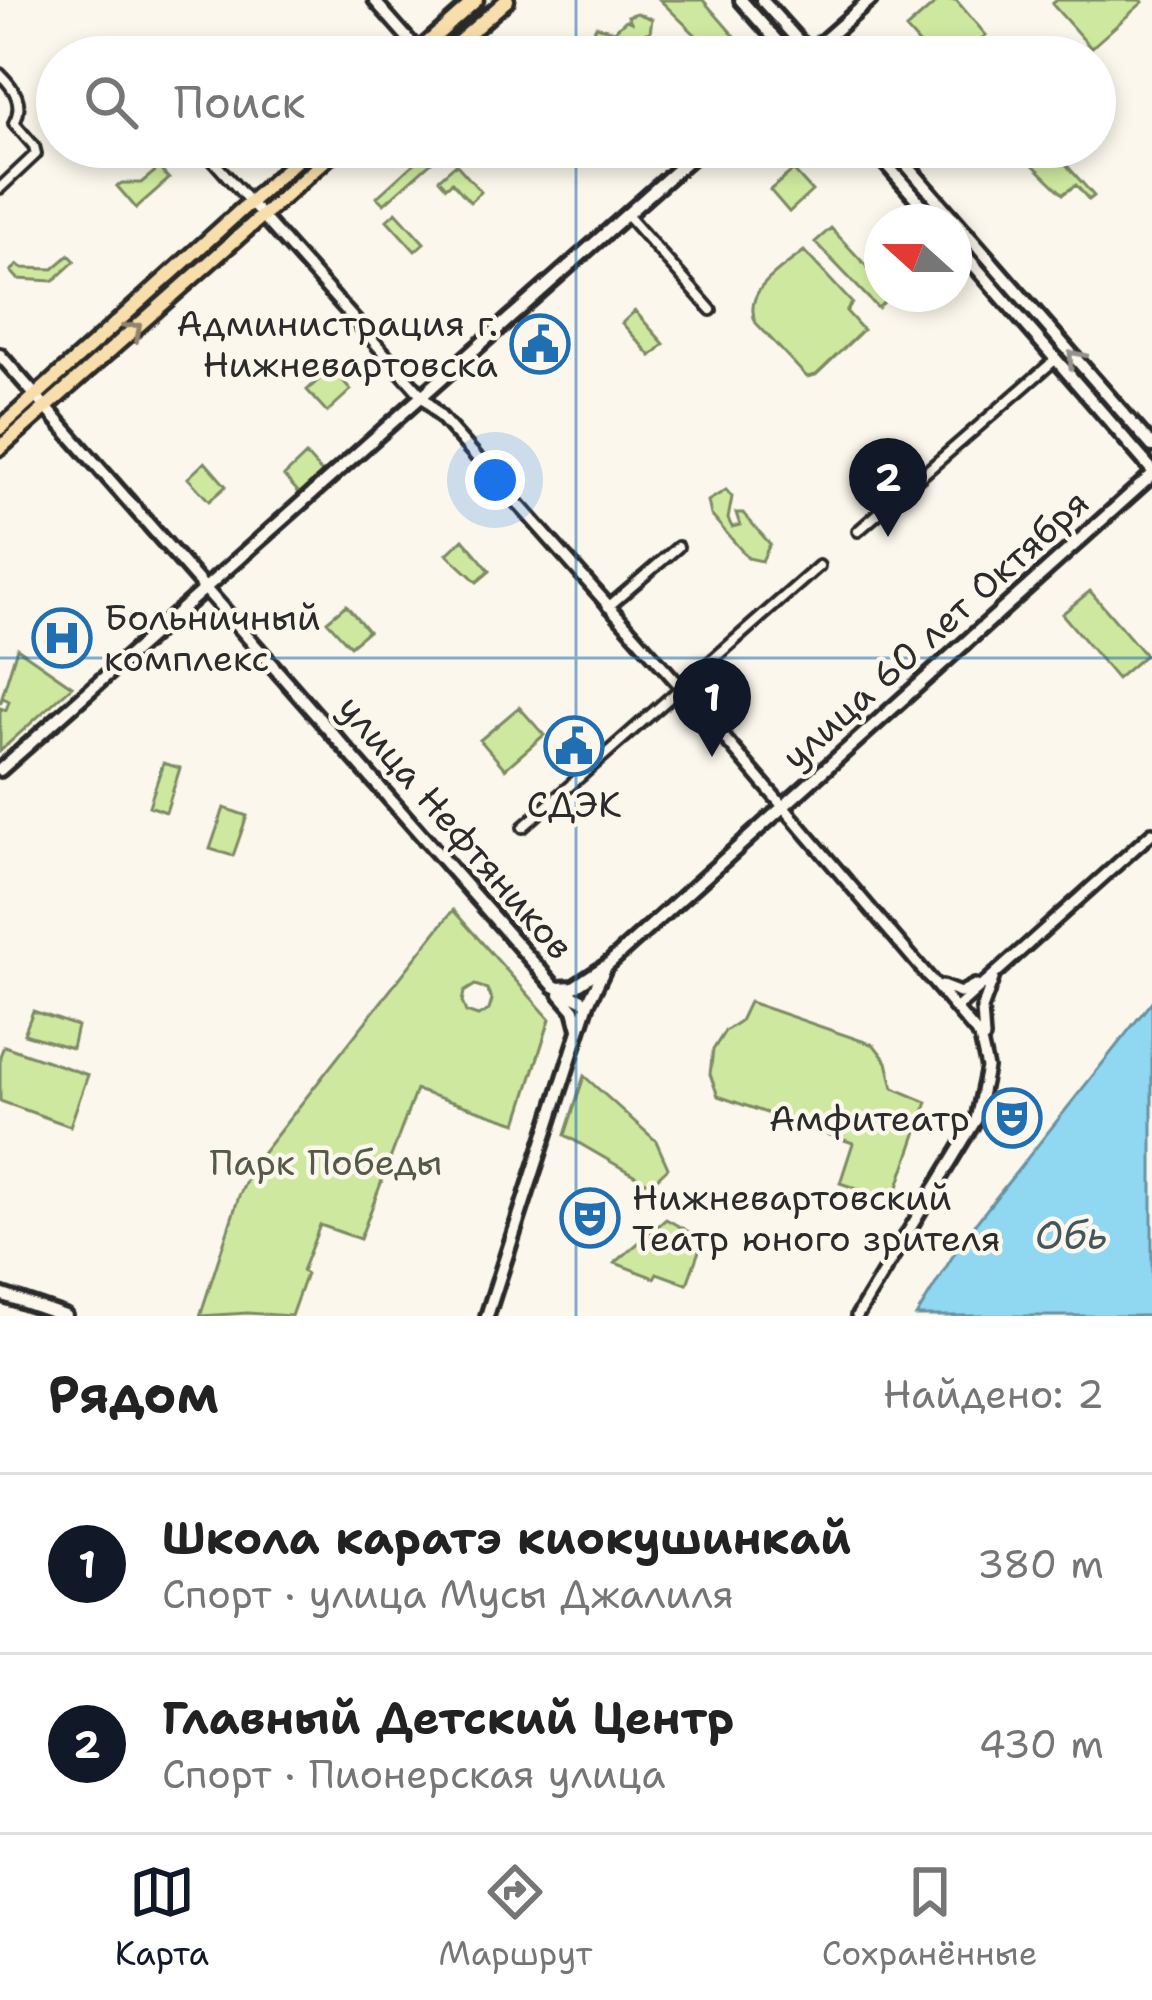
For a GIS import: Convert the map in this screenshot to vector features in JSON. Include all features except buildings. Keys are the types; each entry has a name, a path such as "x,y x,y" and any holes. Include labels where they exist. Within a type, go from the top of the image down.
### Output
{"main road":[{"path":"465,36 507,0"},
{"path":"741,0 773,36"},
{"path":"762,0 792,36"},
{"path":"831,36 870,0"},
{"path":"436,36 472,4 482,9 480,22"},
{"path":"0,428 286,168"},
{"path":"0,448 317,168"},
{"path":"0,770 679,168"},
{"path":"889,168 921,204"},
{"path":"909,168 1152,446"},
{"path":"972,263 1152,473"},
{"path":"88,347 100,360"},
{"name":"улица Нефтяников","path":"0,355 554,986 588,1003"},
{"path":"1117,430 1128,430 1129,419"},
{"name":"улица 60 лет Октября","path":"488,1316 588,1003 606,966 1152,473"},
{"path":"554,986 574,987 606,966"},
{"path":"554,986 574,1010 579,1034"},
{"path":"0,1294 65,1316"}],"street":[{"path":"374,0 402,36"},
{"path":"0,74 17,93 14,123 36,154 0,188"},
{"path":"220,168 784,805 957,1008 986,1050"},
{"path":"627,214 711,310"},
{"path":"858,532 1056,359"},
{"path":"608,607 678,547"},
{"path":"523,826 818,566"},
{"path":"957,1008 1152,832"},
{"path":"927,975 960,993 995,974"},
{"path":"857,1316 976,1120 986,1081 982,1009 995,974"}],"green space":[{"path":"660,0 703,0 734,36 697,36"},
{"path":"939,0 956,0 986,35 912,36 906,29"},
{"path":"1057,0 1143,2 1105,36 1080,36 1052,4"},
{"path":"637,13 652,19 650,32 594,36 596,26 614,31 626,20 631,22 628,16"},
{"path":"159,168 169,179 136,208 117,186 141,183"},
{"path":"295,168 307,168 261,207 259,200"},
{"path":"409,168 425,168 384,204 377,197"},
{"path":"451,168 460,168 481,192 470,202 452,182 446,187 439,179"},
{"path":"1036,168 1069,168 1094,196 1089,200 1076,185 1063,194"},
{"path":"793,170 812,191 789,212 770,190"},
{"path":"248,212 249,221 102,350 96,350"},
{"path":"396,212 424,243 415,251 387,220"},
{"path":"831,228 864,264 864,293 815,242"},
{"path":"972,246 1125,423 1120,425 972,256"},
{"path":"804,251 852,303 846,311 863,330 816,375 807,377 756,323 753,311 766,282"},
{"path":"69,255 75,261 53,281 18,279 11,271 18,265 53,269"},
{"path":"635,311 664,344 651,356 622,323"},
{"path":"332,368 351,390 327,412 307,390"},
{"path":"306,455 323,474 300,494 284,476"},
{"path":"205,462 226,486 209,501 188,478"},
{"path":"726,490 732,497 728,519 732,527 740,525 736,513 743,513 770,544 762,561 748,558 711,515 708,501"},
{"path":"463,539 490,571 477,582 447,554"},
{"path":"1090,591 1145,655 1117,679 1062,614"},
{"path":"346,605 368,631 350,646 327,621"},
{"path":"17,648 72,686 0,751 0,708 6,710 9,701 3,698 0,703"},
{"path":"519,707 544,735 505,769 480,740"},
{"path":"163,763 180,768 166,812 149,806"},
{"path":"224,808 247,816 233,856 210,849"},
{"name":"Парк Победы","path":"453,910 550,1019 517,1123 416,1090 360,1239 320,1225 291,1316 200,1316 254,1164","holes":["475,985 487,989 492,1000 489,1010 478,1016 466,1012 464,992"]},
{"path":"749,1002 874,1045 887,1062 893,1088 927,1102 893,1201 840,1183 853,1143 718,1096 710,1074 713,1050 725,1031 740,1021"},
{"path":"33,1011 77,1026 72,1048 24,1034"},
{"path":"4,1046 88,1075 70,1126 0,1101"},
{"path":"584,1076 656,1141 668,1168 653,1182 565,1135"},
{"path":"666,1219 703,1240 687,1284 615,1263"}],"water":[{"name":"Обь","path":"1152,1001 1152,1316 916,1316 964,1238"}],"place":[{"name":"Администрация г. Нижневартовска","path":"540,344"},
{"name":"Главный Детский Центр","path":"888,537"},
{"name":"Больничный комплекс","path":"62,638"},
{"name":"СДЭК","path":"574,746"},
{"name":"Школа каратэ киокушинкай","path":"712,757"},
{"name":"Амфитеатр","path":"1012,1118"},
{"name":"Нижневартовский Театр юного зрителя","path":"590,1218"}]}
